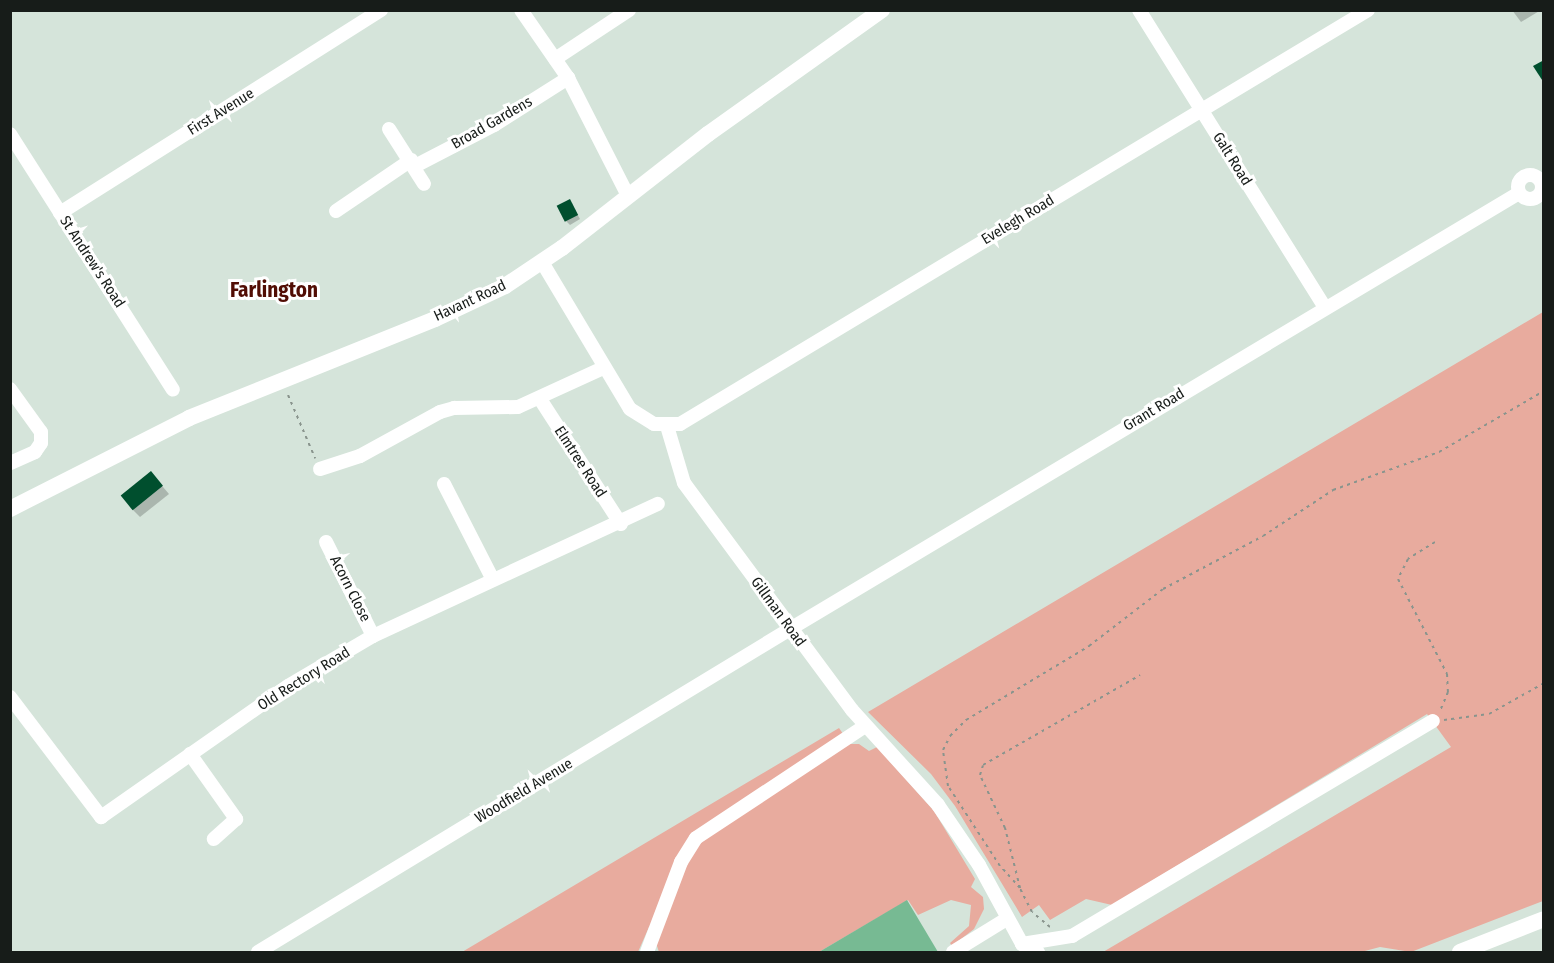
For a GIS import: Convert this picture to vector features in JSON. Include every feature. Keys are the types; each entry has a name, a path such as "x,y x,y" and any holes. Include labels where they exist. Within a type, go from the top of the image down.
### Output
{"main road":[{"name":"Havant Road","path":"11,509 189,418 435,319 505,286 542,262 628,196 882,10"},
{"path":"1460,952 1544,918"}],"street":[{"name":"First Avenue","path":"60,213 381,10"},
{"path":"521,10 568,78 628,196"},
{"path":"555,59 629,10"},
{"name":"Galt Road","path":"1139,10 1324,308"},
{"name":"Evelegh Road","path":"667,426 680,424 1368,10"},
{"name":"Broad Gardens","path":"336,211 413,163 494,125 568,78"},
{"path":"389,129 413,163 424,184"},
{"name":"St Andrew's Road","path":"10,134 173,390"},
{"name":"Grant Road","path":"790,628 1519,193 1528,200 1536,198 1543,182"},
{"path":"542,262 630,410 642,419 667,426"},
{"path":"320,469 360,456 440,412 454,408 518,407 540,399 603,368"},
{"path":"10,389 41,432 41,443 35,452 10,464"},
{"name":"Elmtree Road","path":"540,399 621,524"},
{"name":"Gillman Road","path":"667,426 684,483 865,726 939,805 979,866 1005,920 1022,944 1038,952"},
{"path":"444,484 492,578"},
{"name":"Old Rectory Road","path":"10,697 101,817 288,686 373,636 492,578 621,524 657,504"},
{"name":"Acorn Close","path":"326,542 373,636"},
{"name":"Woodfield Avenue","path":"258,952 790,628"},
{"path":"1022,944 1072,936 1433,721"},
{"path":"648,952 681,862 696,838 865,726"},
{"path":"190,754 236,819 214,839"},
{"path":"953,952 1005,920"}],"path":[{"path":"1020,888 1000,866 948,786 944,750 950,736 966,720 1089,646 1163,589 1263,536 1333,490 1439,452 1544,391"},
{"path":"290,400 320,469"},
{"path":"1433,721 1448,692 1447,674 1398,579 1408,559 1435,542"},
{"path":"1072,936 1052,928 1032,912 1020,888 1005,828 980,775 982,765 1140,675"},
{"path":"1433,721 1482,716 1544,683"}],"shaded area":[{"path":"1543,312 1543,901 1411,952 1380,947 1361,952 1103,952 1451,747 1427,714 1112,905 1086,899 1050,920 1039,905 1022,917 955,806 931,774 868,712"},
{"path":"839,728 850,744 859,744 869,751 877,747 934,811 975,879 971,887 983,897 984,909 974,929 952,946 950,943 969,926 971,905 951,900 918,915 908,900 819,952 659,952 656,943 661,933 649,927 638,952 462,952"},
{"path":"907,900 938,952 819,952"}],"building":[{"path":"1544,60 1544,83 1533,66"},
{"path":"570,199 578,215 565,222 557,206"},
{"path":"151,471 163,486 133,510 121,496"}],"district":[{"name":"Farlington","path":"274,290"}]}
